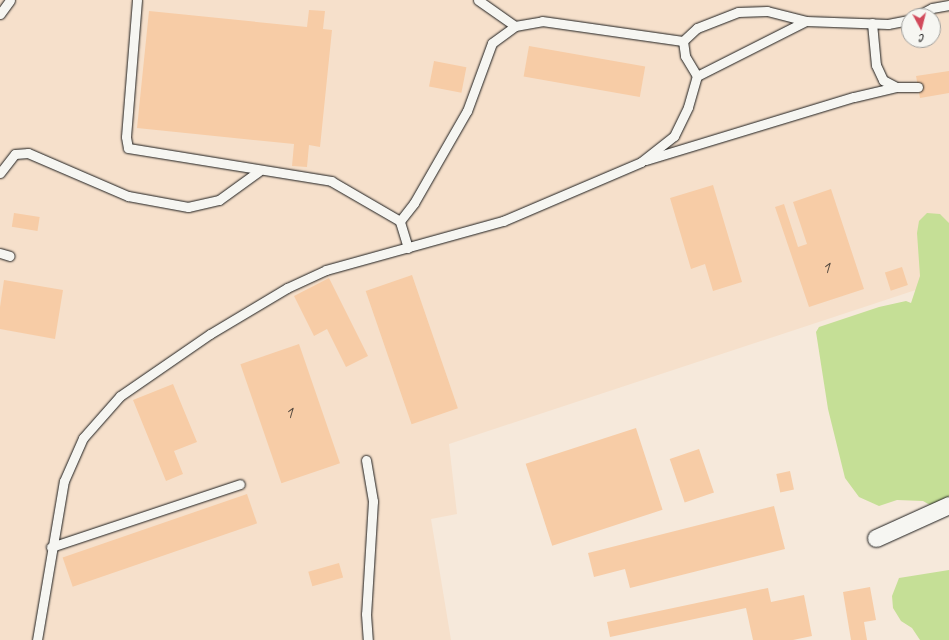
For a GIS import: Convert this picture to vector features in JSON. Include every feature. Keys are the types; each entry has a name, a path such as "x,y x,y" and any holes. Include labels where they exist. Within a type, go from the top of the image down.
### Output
{"street":[{"path":"876,538 949,504"}],"lane":[{"path":"0,14 10,0"},
{"path":"137,0 126,137 128,148 331,182 400,221 408,248"},
{"path":"478,0 515,26"},
{"path":"931,4 949,5"},
{"path":"683,41 697,28 738,12 767,11 806,21 872,23 901,21"},
{"path":"641,162 674,136 688,107 697,76 806,21"},
{"path":"400,221 414,203 467,110 492,43 515,26 542,22 683,41"},
{"path":"872,23 876,65 883,80 896,87"},
{"path":"683,41 685,56 697,76"},
{"path":"37,640 51,547 64,481 83,438 120,396 210,334 287,288 326,270 503,221 641,162 854,96 896,87 918,87"},
{"path":"0,173 15,154 28,153 128,196 188,207 219,200 259,171"},
{"path":"0,253 10,256"},
{"path":"366,460 373,502 366,614 368,640"},
{"path":"51,547 240,484"}],"shaded area":[{"path":"0,0 949,0 949,279 449,444 457,514 431,519 451,640 0,640"}],"green space":[{"path":"927,213 940,214 949,223 949,498 930,505 923,501 897,500 879,506 859,497 845,478 828,409 816,332 819,327 879,307 906,301 911,303 920,276 917,233 919,221"},
{"path":"949,570 949,640 920,640 912,628 901,621 893,608 892,596 899,578"}],"building":[{"path":"309,10 325,11 323,29 332,30 320,147 309,145 307,167 292,166 294,144 137,128 149,11 307,27"},
{"path":"529,46 645,66 640,97 524,77"},
{"path":"434,61 466,67 461,93 429,87"},
{"path":"949,71 949,93 920,98 916,76"},
{"path":"713,185 742,282 713,291 705,264 691,269 670,198"},
{"path":"831,189 864,289 809,307 775,207 784,204 798,247 807,244 793,202"},
{"path":"14,213 40,217 37,231 12,227"},
{"path":"902,267 908,285 891,291 885,273"},
{"path":"412,275 458,408 412,424 366,291"},
{"path":"329,278 368,356 346,367 327,329 314,336 294,296"},
{"path":"4,280 63,290 55,339 0,329 0,307"},
{"path":"299,344 340,463 281,483 240,364"},
{"path":"173,384 197,442 174,451 183,474 166,481 133,400"},
{"path":"636,428 663,510 552,546 526,464"},
{"path":"699,449 714,492 685,503 670,459"},
{"path":"790,471 794,490 780,492 776,474"},
{"path":"247,494 257,523 73,587 63,557"},
{"path":"774,506 785,549 630,588 625,569 594,577 588,553"},
{"path":"339,563 343,577 312,586 308,572"},
{"path":"870,587 876,620 864,622 867,640 851,640 843,592"},
{"path":"768,588 771,602 804,595 812,636 793,640 753,640 746,608 610,637 607,622"}]}
